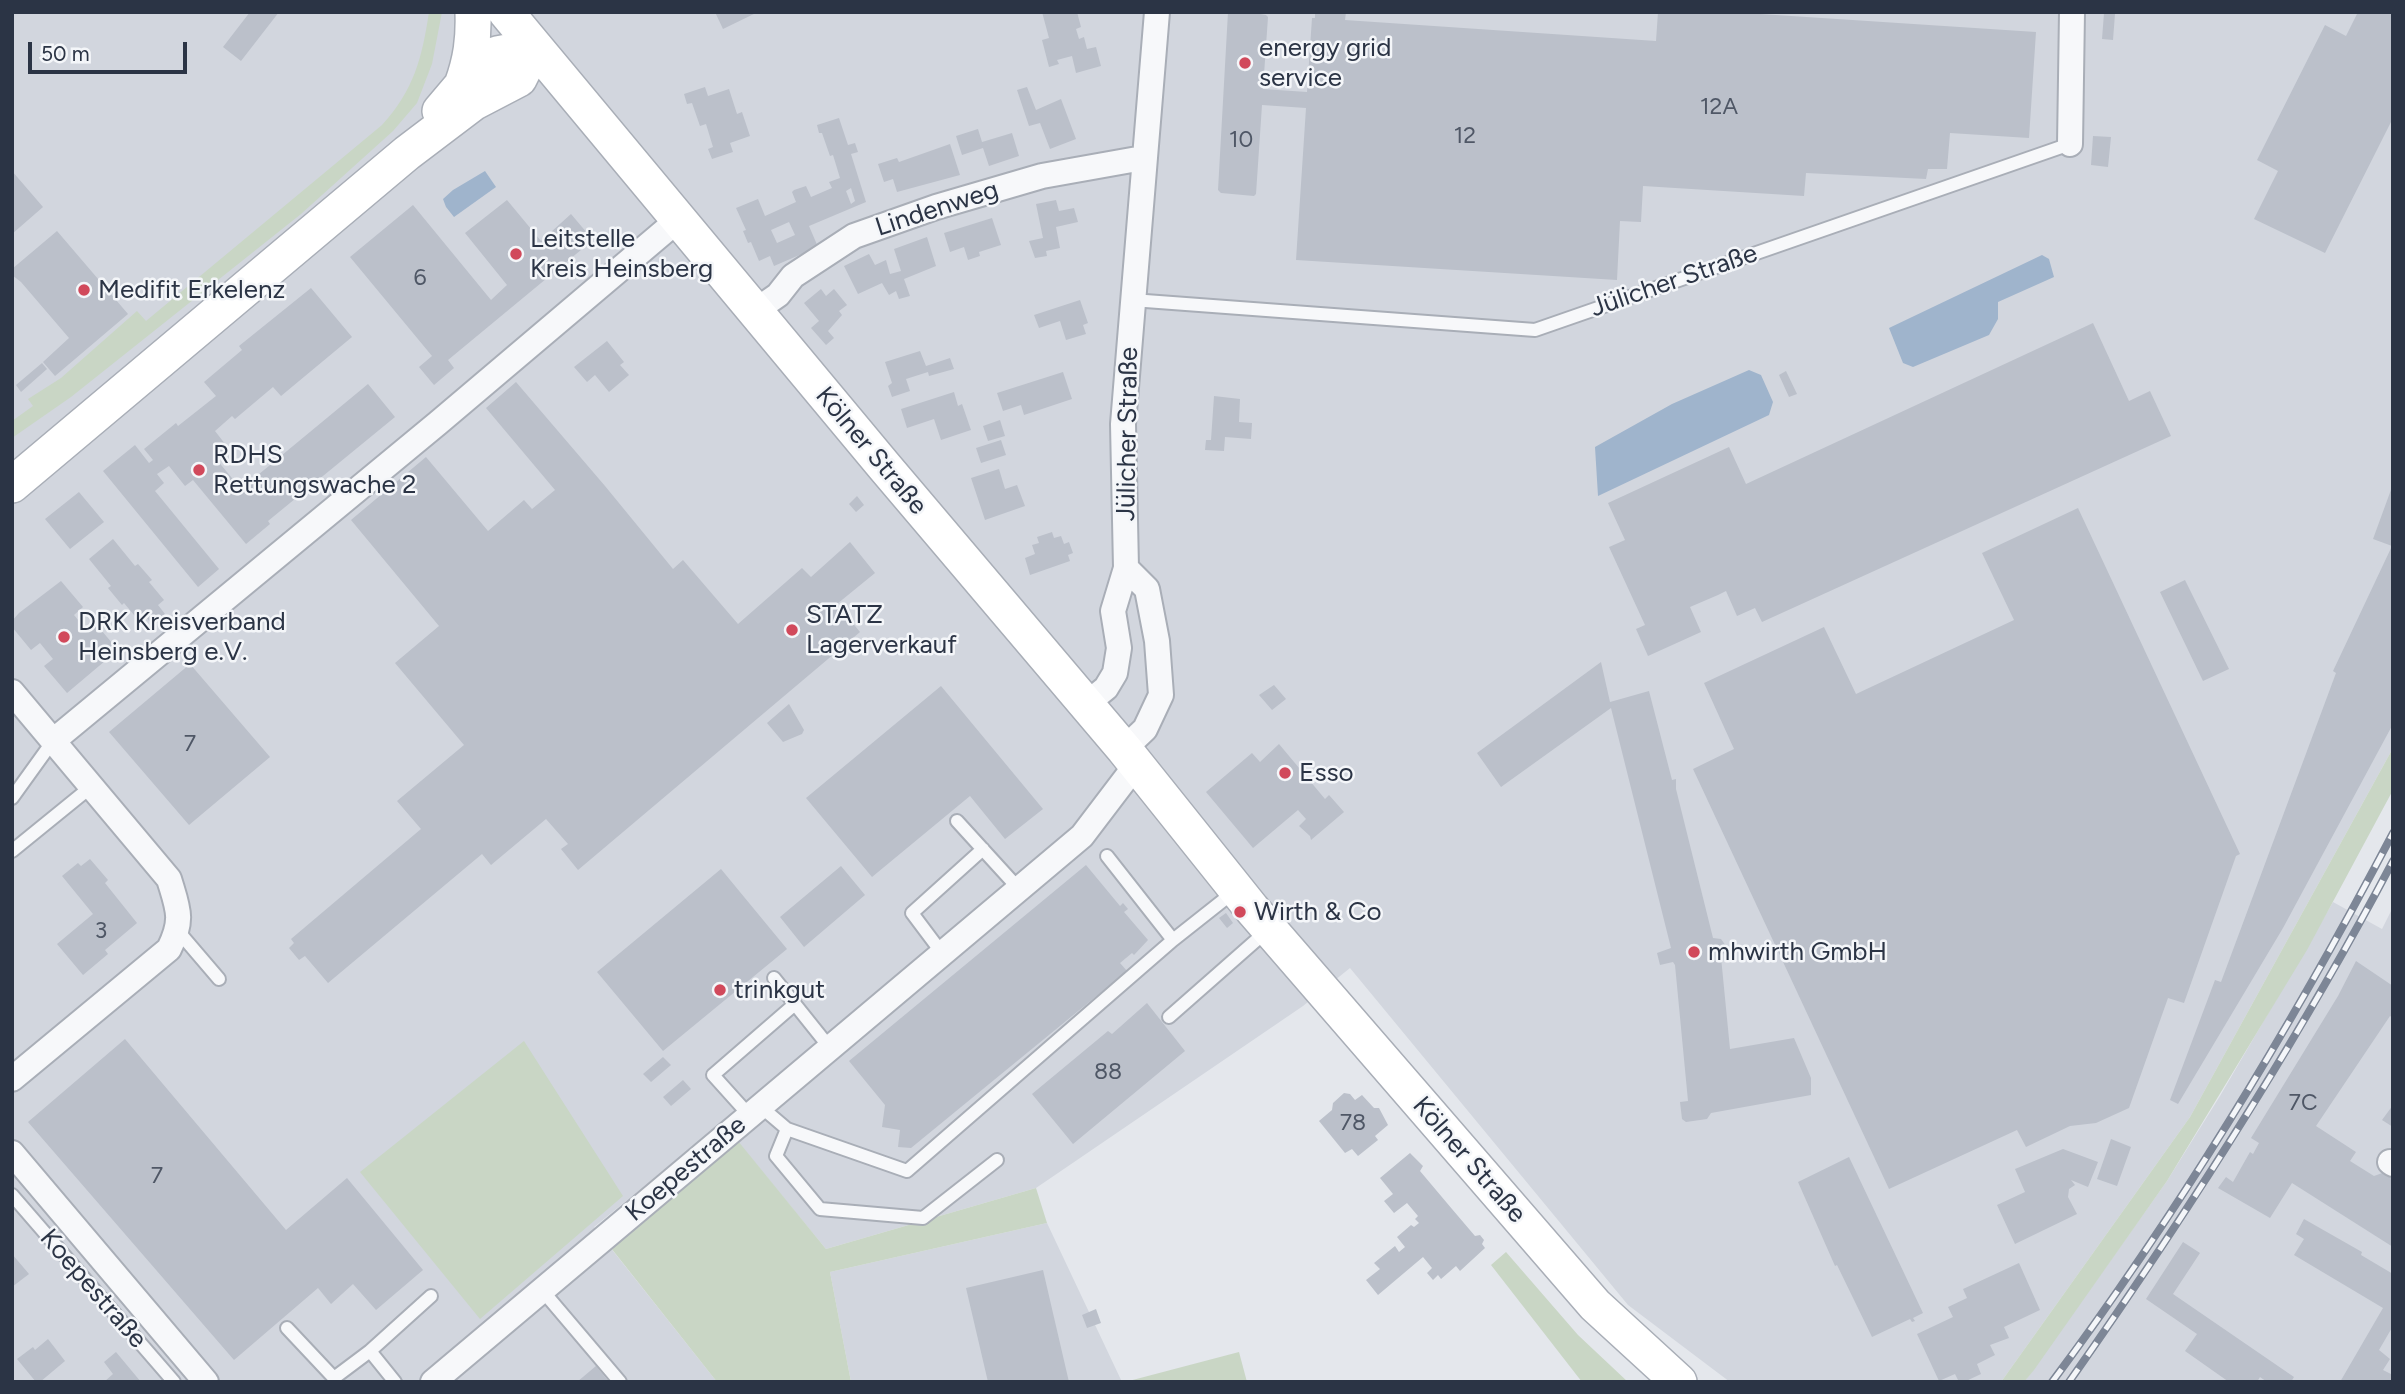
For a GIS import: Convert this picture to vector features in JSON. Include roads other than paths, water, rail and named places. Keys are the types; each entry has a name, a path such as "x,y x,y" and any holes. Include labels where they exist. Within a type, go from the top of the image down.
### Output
{"main road":[{"path":"462,85 471,61 474,39 472,12"},
{"name":"Kölner Straße","path":"506,12 1130,757 1269,929 1595,1305 1679,1382"},
{"path":"407,153 462,85 497,54 535,47"},
{"path":"12,485 407,153 473,103 519,79 535,47"}],"street":[{"name":"Jülicher Straße","path":"1084,705 1106,688 1115,673 1119,648 1113,611 1126,568 1123,424 1157,12"},
{"name":"Jülicher Straße","path":"2070,144 2072,12"},
{"name":"Lindenweg","path":"755,311 778,295 793,276 854,236 936,207 1042,176 1143,158"},
{"path":"53,741 679,219"},
{"path":"1126,568 1147,589 1157,640 1161,695 1130,757"},
{"path":"12,692 169,879 178,909 178,931 169,949 12,1079"},
{"name":"Koepestraße","path":"433,1382 1082,836 1130,757"},
{"path":"12,1153 206,1382"}],"lane":[{"name":"Jülicher Straße","path":"1132,300 1535,330 2070,144"},
{"path":"12,798 53,741"},
{"path":"12,851 92,786"},
{"path":"957,821 1019,888"},
{"path":"942,953 912,913 983,849"},
{"path":"1107,856 1173,940"},
{"path":"795,1004 713,1075 755,1111 787,1129 907,1171 1173,940 1236,890"},
{"path":"1169,1017 1269,929"},
{"path":"178,931 219,979"},
{"path":"774,978 830,1048"},
{"path":"787,1129 776,1156 820,1209 923,1218 997,1160"},
{"name":"Koepestraße","path":"12,1195 174,1382"},
{"path":"542,1290 621,1382"},
{"path":"287,1328 334,1378 432,1296"},
{"path":"370,1350 394,1382"}],"water":[{"path":"485,171 496,187 454,217 443,199"},
{"path":"2042,255 2049,259 2054,277 1998,302 1998,319 1989,335 1913,367 1903,363 1889,328"},
{"path":"1749,370 1761,375 1773,402 1769,415 1598,496 1595,447 1672,404"}],"railway":[{"path":"2052,1382 2146,1250 2233,1114 2316,975 2393,833"},
{"path":"2069,1382 2239,1127 2318,996 2393,861"}],"place":[{"name":"energy grid service","path":"1245,63"},
{"name":"Leitstelle Kreis Heinsberg","path":"516,254"},
{"name":"Medifit Erkelenz","path":"84,290"},
{"name":"RDHS Rettungswache 2","path":"199,470"},
{"name":"STATZ Lagerverkauf","path":"792,630"},
{"name":"DRK Kreisverband Heinsberg e.V.","path":"64,637"},
{"name":"Esso","path":"1285,773"},
{"name":"Wirth & Co","path":"1240,912"},
{"name":"mhwirth GmbH","path":"1694,952"},
{"name":"trinkgut","path":"720,990"}]}
